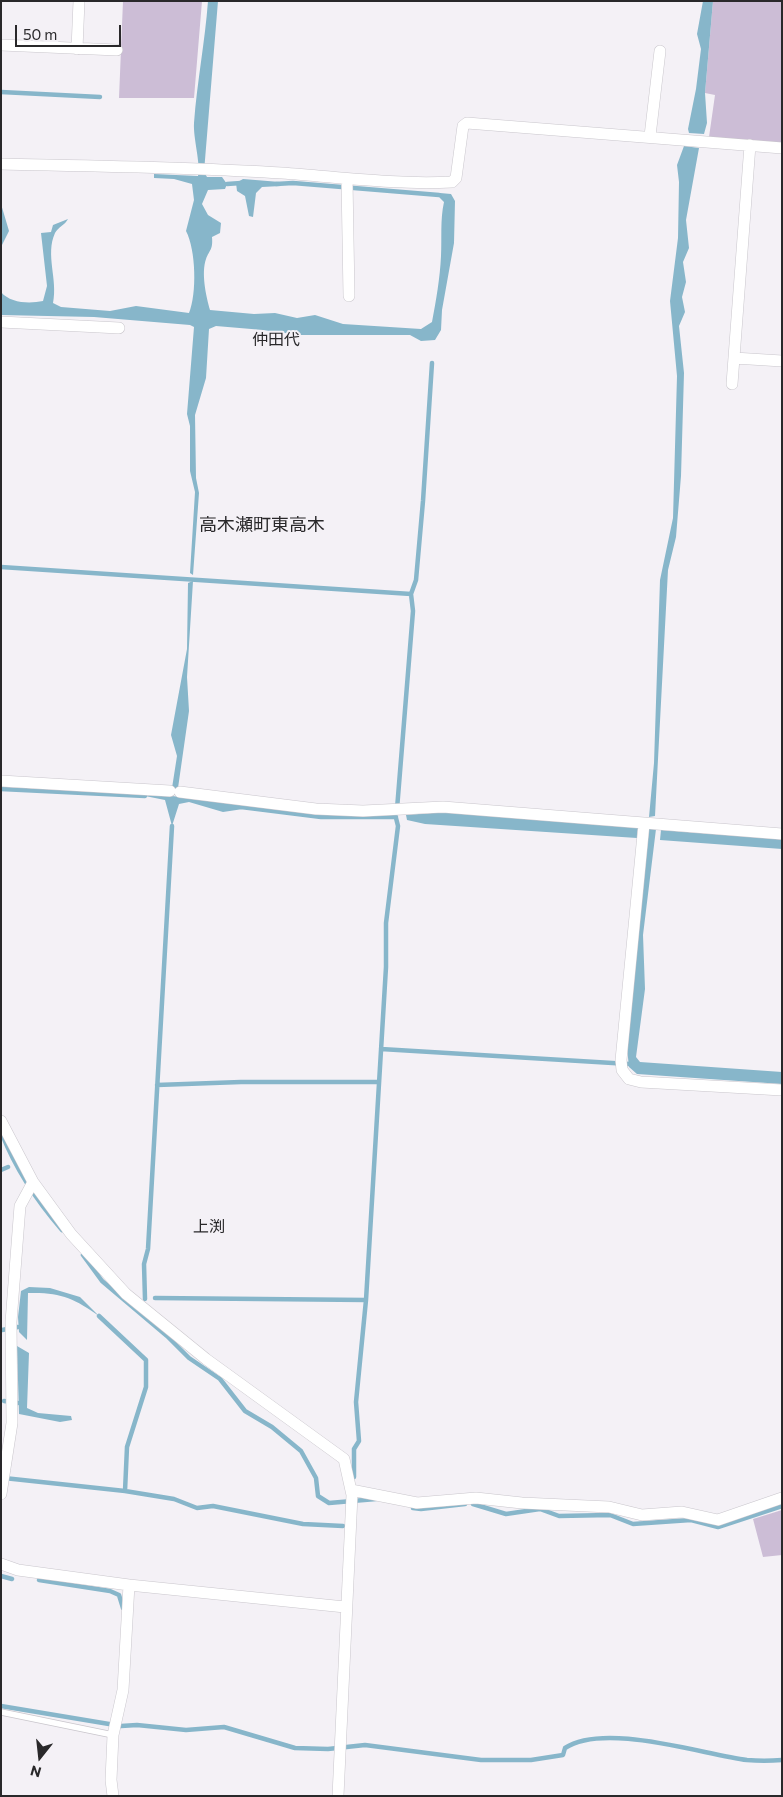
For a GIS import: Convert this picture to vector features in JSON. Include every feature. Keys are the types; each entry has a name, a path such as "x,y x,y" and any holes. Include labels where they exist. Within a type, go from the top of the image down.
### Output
{"street":[{"path":"77,49 80,1"},
{"path":"2,46 118,50"},
{"path":"650,136 660,51"},
{"path":"1,164 282,173 347,186 452,182 456,178 463,126 467,123 650,136 782,148"},
{"path":"732,384 750,145"},
{"path":"347,186 349,296"},
{"path":"1,322 119,328"},
{"path":"734,358 782,361"},
{"path":"1,781 175,792 316,809 363,811 442,807 782,834"},
{"path":"650,824 622,1065 629,1079 641,1082 782,1090"},
{"path":"1,1121 33,1182 71,1234 126,1294 206,1359 344,1459 351,1497 338,1796"},
{"path":"1,1494 12,1423 11,1328 20,1206 33,1182"},
{"path":"351,1497 417,1502 476,1498 522,1503 609,1507 642,1515 682,1512 718,1520 782,1498"},
{"path":"1,1564 27,1572 129,1586 345,1607"},
{"path":"113,1796 111,1780 115,1728 123,1690 129,1586"}],"lane":[{"path":"1,1712 115,1728"}],"shaded area":[{"path":"123,1 202,1 194,98 119,98"},
{"path":"713,1 782,1 782,143 709,137 715,95 705,93"},
{"path":"782,1510 782,1555 763,1557 753,1519"}],"water":[{"path":"208,1 218,1 204,172 207,177 222,177 227,184 225,189 208,190 202,204 208,215 221,223 220,233 212,237 212,247 206,259 204,271 210,310 254,314 275,313 297,318 315,315 343,324 421,329 432,322 438,289 444,202 439,197 440,193 451,194 455,201 454,243 442,310 441,330 435,340 421,341 410,335 299,335 216,326 209,329 206,378 195,415 196,478 199,493 193,575 190,573 195,492 190,471 190,426 187,414 194,327 190,325 94,317 1,315 1,292 5,296 20,302 43,301 47,286 41,233 51,232 53,225 68,219 56,231 52,241 53,303 61,307 110,311 136,306 189,313 192,305 194,272 192,249 186,231 194,200 192,184 174,179 154,178 154,174 198,176 199,165 194,123"},
{"path":"703,1 713,1 705,93 707,123 704,134 689,133 688,129 701,49 697,34"},
{"path":"684,146 699,148 686,220 689,248 683,262 686,282 682,297 685,312 679,326 684,373 681,476 676,537 668,570 655,816 649,817 654,763 660,580 673,518 677,376 670,301 678,238 679,182 677,165"},
{"path":"243,179 280,182 281,186 262,187 256,193 253,217 249,216 245,196 237,191 236,183"},
{"path":"1,204 9,231 1,247"},
{"path":"193,581 187,677 189,711 178,788 172,788 177,756 171,735 187,649 188,583"},
{"path":"155,794 240,804 243,809 223,812 189,802 179,804 172,826 165,800 145,796"},
{"path":"444,812 638,827 637,838 425,824 407,820 406,815"},
{"path":"649,828 656,829 643,935 645,989 636,1057 640,1062 782,1072 782,1084 637,1074 629,1067 627,1048"},
{"path":"661,830 782,839 782,849 660,840"},
{"path":"29,1287 50,1288 80,1297 99,1316 66,1297 28,1293 27,1340 19,1332 18,1317 21,1291"},
{"path":"17,1346 29,1353 27,1408 38,1413 71,1416 72,1420 60,1422 19,1414"}],"waterway":[{"path":"1,92 100,97"},
{"path":"227,184 241,183"},
{"path":"276,184 293,183 439,195"},
{"path":"397,809 413,611 411,594 416,580 432,363"},
{"path":"1,567 411,594"},
{"path":"1,789 145,796"},
{"path":"241,807 321,817 396,817"},
{"path":"354,1477 354,1449 359,1441 356,1402 366,1300 386,967 386,923 398,826 396,818"},
{"path":"145,1299 144,1264 148,1249 172,826"},
{"path":"381,1049 629,1064"},
{"path":"157,1085 241,1082 379,1082"},
{"path":"2,1134 28,1184 62,1230"},
{"path":"1,1170 8,1167"},
{"path":"83,1255 102,1281 167,1336 189,1358 220,1379 245,1411 272,1427 301,1451 316,1478 318,1496 329,1503 376,1499"},
{"path":"155,1298 366,1300"},
{"path":"99,1316 146,1360 146,1387 127,1447 125,1491"},
{"path":"2,1330 18,1327"},
{"path":"4,1401 18,1403"},
{"path":"4,1478 125,1491 174,1499 197,1508 213,1506 303,1524 343,1526"},
{"path":"413,1508 421,1509 465,1504"},
{"path":"473,1504 506,1514 540,1509 559,1516 610,1515 633,1524 691,1520 718,1527 782,1506"},
{"path":"1,1576 12,1579"},
{"path":"39,1580 110,1591 119,1595 123,1608"},
{"path":"1,1706 121,1726 137,1725 186,1730 224,1727 295,1748 328,1749 365,1745 481,1760 531,1760 563,1755 565,1748 582,1741 604,1738 654,1742 747,1760 782,1760"}],"district":[{"name":"仲田代","path":"276,340"},
{"name":"高木瀬町東高木","path":"262,525"},
{"name":"上渕","path":"209,1227"}]}
